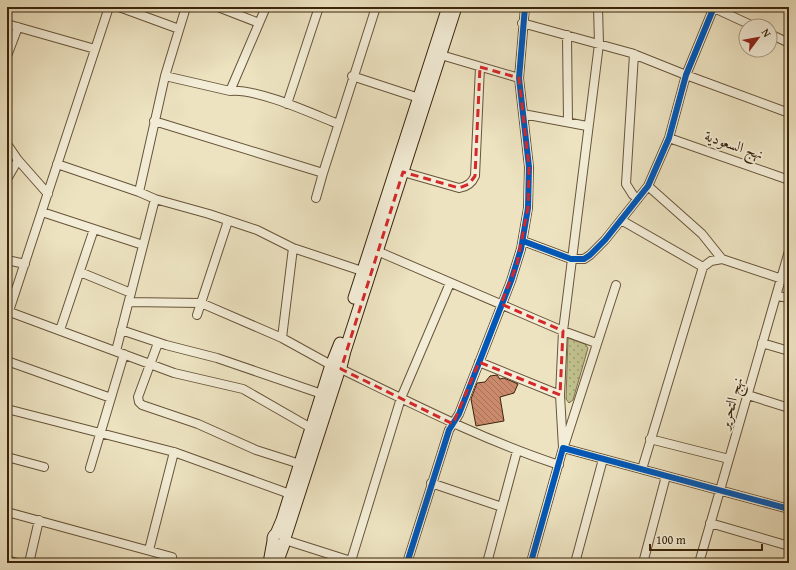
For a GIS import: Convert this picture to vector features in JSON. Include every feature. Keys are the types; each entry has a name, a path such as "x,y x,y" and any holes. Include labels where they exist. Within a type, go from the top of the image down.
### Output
{"main road":[{"path":"277,563 281,539 336,367 362,271 448,7"},
{"path":"268,563 281,539 280,525 322,394 345,351 456,7"}],"street":[{"path":"109,7 25,264 8,311 174,373 243,389 311,428"},
{"path":"119,7 179,29"},
{"path":"139,192 165,76 186,7"},
{"path":"218,7 259,23"},
{"path":"230,90 266,7"},
{"path":"287,104 319,7"},
{"path":"316,198 352,76 376,7"},
{"path":"407,563 431,483 453,424 459,414 511,281 522,241 528,208 529,167 519,78 522,23 525,7"},
{"path":"563,448 560,395 563,331 587,126 599,44 598,7"},
{"path":"522,241 571,259 584,259 590,255 621,220 648,186 669,138 686,75 713,7 738,19"},
{"path":"522,23 634,54 789,113"},
{"path":"7,24 95,50"},
{"path":"7,56 18,27"},
{"path":"567,35 568,122"},
{"path":"778,37 789,42"},
{"path":"634,54 626,184 633,195 638,199"},
{"path":"441,55 519,78"},
{"path":"403,172 459,188 473,181 475,176 480,67"},
{"path":"165,76 230,90 240,90 287,104 338,124"},
{"path":"352,76 418,98"},
{"path":"523,114 587,126"},
{"path":"154,121 323,173"},
{"name":"نهج السعودية","path":"669,138 789,180"},
{"path":"7,144 18,160 48,194"},
{"path":"7,179 18,160"},
{"path":"58,164 155,199 257,230 293,248 362,271"},
{"path":"648,186 702,234 722,259"},
{"path":"116,351 155,199"},
{"path":"42,212 143,245"},
{"path":"621,220 703,267"},
{"path":"198,315 228,221"},
{"path":"60,330 94,229"},
{"path":"282,338 293,248"},
{"path":"377,251 563,331 596,343"},
{"name":"نهج التحرير","path":"699,563 789,251"},
{"path":"642,469 703,267 710,261 722,259 782,279"},
{"path":"7,260 25,264"},
{"path":"80,272 131,292"},
{"path":"281,539 354,562 402,398 450,283"},
{"path":"532,563 563,448 616,285"},
{"path":"777,296 789,298"},
{"path":"129,302 201,303 282,338 336,367 453,424 517,451 559,465"},
{"path":"121,330 217,358 322,394"},
{"path":"158,342 138,397 139,402 142,405 198,424 256,450 300,464"},
{"path":"762,343 789,351"},
{"path":"90,468 124,354"},
{"path":"7,361 111,398"},
{"path":"479,362 560,395"},
{"path":"748,395 789,408"},
{"path":"7,409 174,452 290,494"},
{"path":"650,439 729,459"},
{"path":"563,448 789,509"},
{"path":"487,563 517,451"},
{"path":"149,550 174,452"},
{"path":"7,457 44,467"},
{"path":"575,563 603,459"},
{"path":"643,563 666,476"},
{"path":"431,483 502,507"},
{"path":"7,512 172,557"},
{"path":"29,563 39,520"},
{"path":"710,523 789,546"},
{"path":"7,560 17,563"}],"highlighted area":[{"path":"480,67 519,78 529,167 528,208 517,264 501,304 563,331 560,395 479,362 453,424 341,369 403,172 459,188 469,184 475,176"}],"green space":[{"path":"568,338 585,344 588,348 573,400 569,403 566,399"}],"building":[{"path":"497,375 500,379 504,378 518,384 514,393 500,397 504,421 476,426 471,399 477,383 485,382 490,376"}],"cycle path":[{"path":"407,563 449,430 459,414 511,281 521,249 528,208 529,167 519,78 525,7"},
{"path":"523,241 571,259 584,259 605,240 648,186 669,138 686,75 714,7"},
{"path":"534,563 531,562 563,448 789,509"}]}
